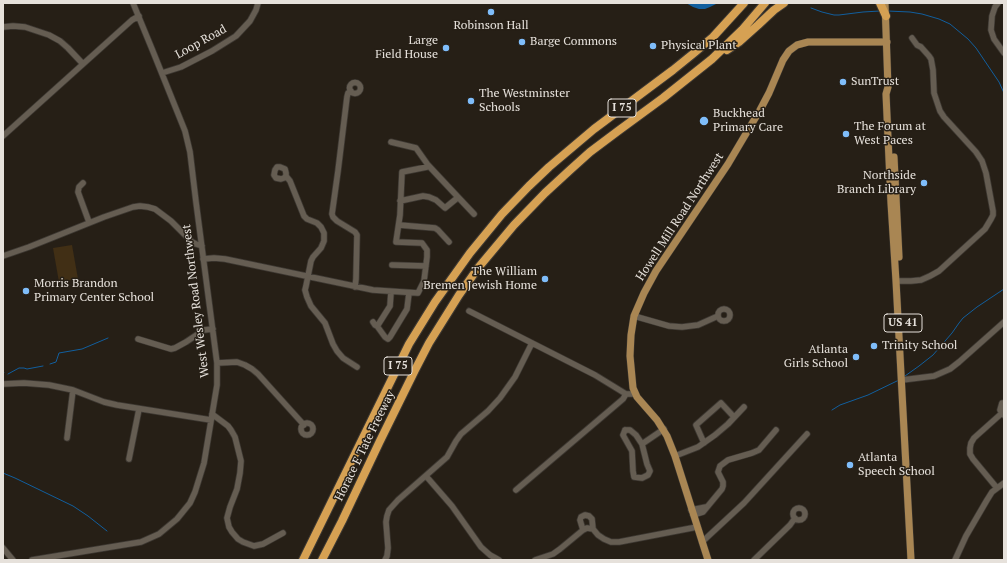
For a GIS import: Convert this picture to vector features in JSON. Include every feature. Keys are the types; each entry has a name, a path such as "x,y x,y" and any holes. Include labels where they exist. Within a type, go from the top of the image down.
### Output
{"highway":[{"name":"Horace E Tate Freeway","path":"304,560 409,344 425,317 462,263 515,200 549,167 594,129 694,53 713,37 744,3"},
{"name":"Horace E Tate Freeway","path":"322,560 342,522 425,350 459,295 478,268 514,225 545,192 596,148 712,59 742,30 765,3"},
{"path":"712,59 739,42 774,10 784,3"},
{"path":"880,3 886,16"},
{"path":"328,560 342,522"},
{"path":"298,560 317,532"}],"main road":[{"name":"US 41","path":"885,3 888,88 886,94 891,203 899,281 911,560"},
{"name":"Howell Mill Road Northwest","path":"635,394 630,356 631,334 634,316 644,293 656,272 728,164 769,93 783,60 789,51 797,45 808,42 887,42"},
{"name":"US 41","path":"904,380 916,560"},
{"path":"635,394 664,429 670,442 708,560"}],"street":[{"name":"West Wesley Road Northwest","path":"32,560 141,542 153,537 164,530 183,512 190,502 195,492 204,463 217,385 217,363 190,152 188,140 133,3"},
{"name":"Loop Road","path":"162,73 181,67 212,51 236,36 250,21 258,3"},
{"path":"998,3 993,12 991,30 996,44 1004,53"},
{"path":"3,136 132,20 139,16"},
{"path":"3,27 25,27 49,35 60,41 83,64"},
{"path":"899,281 921,280 939,271 985,229 992,219 993,211 986,173 982,161 940,111 934,93 931,59 912,38"},
{"path":"351,91 348,93 347,98 332,214 337,221 355,232 357,235 355,287"},
{"path":"391,142 416,148 428,165 474,214"},
{"path":"203,259 225,259 373,290 418,293 424,281 427,250 422,243 396,242 399,225 402,172 427,167 428,165"},
{"path":"286,176 290,181 304,216 321,226 324,233 324,241 321,248 311,261 305,290 309,302 325,323 337,351 343,358 357,367"},
{"path":"83,183 78,187 78,192 89,222"},
{"path":"400,201 429,196 445,208 456,199 457,196"},
{"path":"3,256 30,247 89,222 140,206 155,209 192,242 202,246"},
{"path":"399,225 435,228 448,242"},
{"path":"392,265 426,266"},
{"path":"391,292 390,306 380,322 375,324 388,339 407,309 409,293"},
{"path":"469,310 595,375 626,394 635,394"},
{"path":"634,316 669,326 682,327 698,325 718,316"},
{"path":"904,380 934,376 950,369 1004,322"},
{"path":"138,339 170,349 186,342 204,330 212,329"},
{"path":"385,560 388,553 386,522 389,510 447,456 461,434 488,411 505,392 515,377 532,343"},
{"path":"217,363 237,362 245,364 258,374 304,425"},
{"path":"3,384 49,384 73,390 110,404 139,409 212,417 228,426 231,430 235,437 241,461 238,484 227,518 232,532 238,539 254,546 262,544 283,533"},
{"path":"66,438 73,390"},
{"path":"516,490 623,399 626,394"},
{"path":"704,443 696,425 721,403 734,417"},
{"path":"997,488 973,459 970,454 970,448 974,438 1003,414 1000,410 1002,403 1004,403"},
{"path":"675,456 704,443 715,435 744,407"},
{"path":"129,459 139,409"},
{"path":"642,444 664,429"},
{"path":"625,430 630,430 636,435 642,444 650,471 648,475 642,478 634,477 632,470 632,451 623,435 625,430"},
{"path":"692,512 706,507 724,486 718,472 720,466 728,460 759,450 776,430"},
{"path":"702,542 744,504 807,434"},
{"path":"426,476 452,506 481,548 499,560"},
{"path":"955,560 974,522 992,492 1004,483"},
{"path":"583,530 580,520 585,515 592,519 593,529 598,535 611,542 619,542 697,527"},
{"path":"754,560 790,525 795,518"},
{"path":"535,560 552,554 560,549 583,530 587,528 593,529"},
{"path":"3,548 13,560"}],"shaded area":[{"path":"72,245 78,279 59,282 53,248"}],"water":[{"path":"686,3 718,3 705,9 699,9"}],"waterway":[{"path":"811,8 834,15 880,11"},
{"path":"887,11 922,14 950,24 976,48 999,82 1004,93"},
{"path":"905,376 933,355 963,318 1004,289"},
{"path":"50,364 56,362 59,353 82,349 108,338"},
{"path":"8,374 19,368 27,369 43,366"},
{"path":"832,410 840,405 868,395 899,380"},
{"path":"3,473 73,506 107,531"}],"place":[{"name":"Robinson Hall","path":"491,12"},
{"name":"Barge Commons","path":"522,42"},
{"name":"Physical Plant","path":"653,46"},
{"name":"Large Field House","path":"446,48"},
{"name":"SunTrust","path":"843,82"},
{"name":"The Westminster Schools","path":"471,101"},
{"name":"Buckhead Primary Care","path":"704,121"},
{"name":"The Forum at West Paces","path":"846,134"},
{"name":"Northside Branch Library","path":"924,183"},
{"name":"The William Bremen Jewish Home","path":"545,279"},
{"name":"Morris Brandon Primary Center School","path":"26,291"},
{"name":"Trinity School","path":"874,346"},
{"name":"Atlanta Girls School","path":"856,357"},
{"name":"Atlanta Speech School","path":"850,465"}]}
